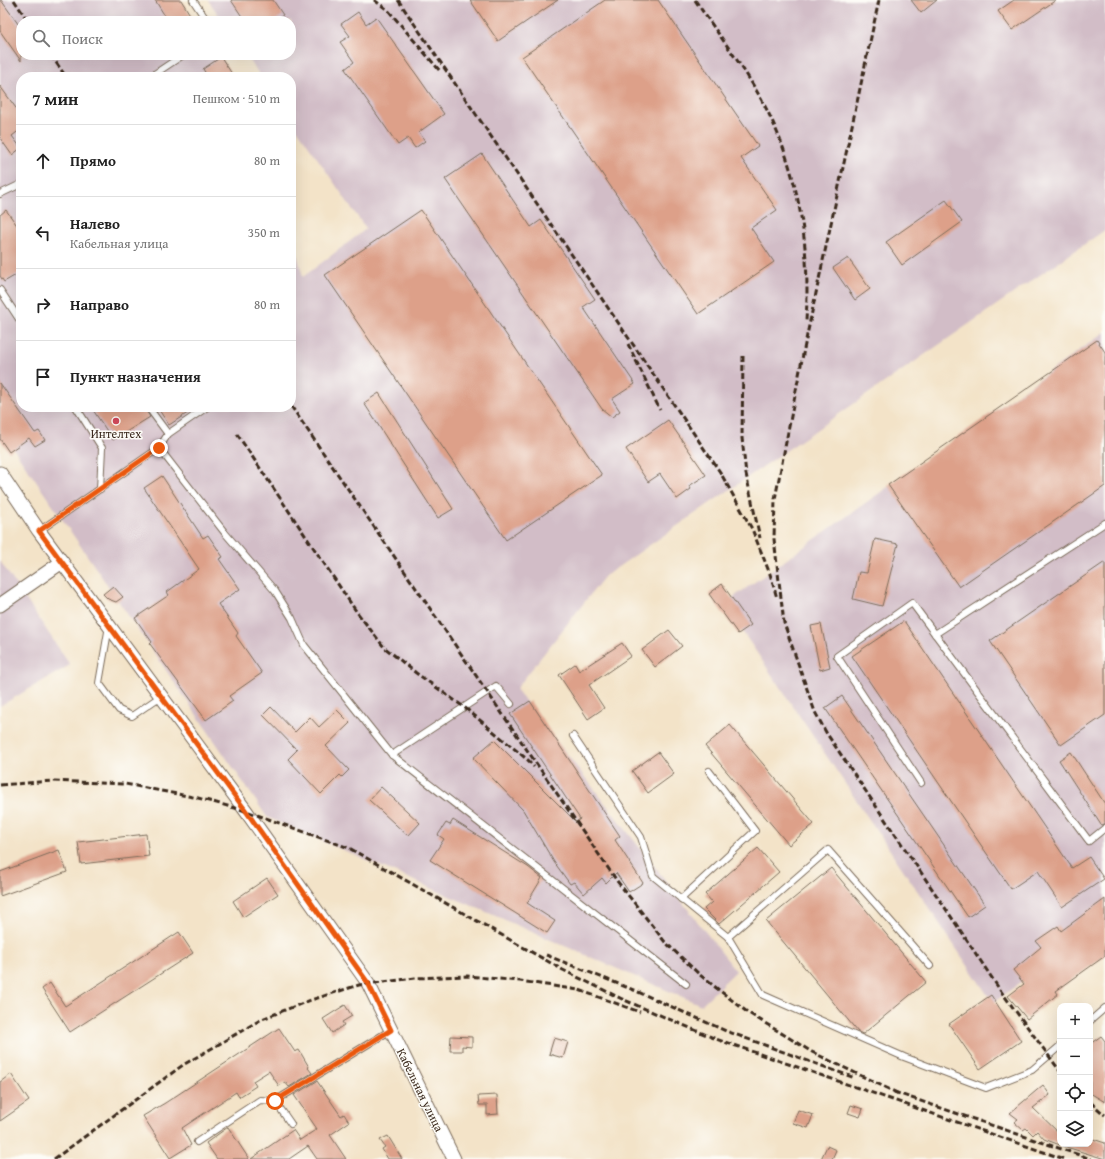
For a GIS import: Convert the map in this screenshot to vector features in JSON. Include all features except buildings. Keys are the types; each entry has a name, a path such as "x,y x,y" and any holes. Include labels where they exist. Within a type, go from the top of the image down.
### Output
{"street":[{"name":"Кабельная улица","path":"0,473 39,531 246,811 368,983 454,1159"},
{"path":"0,604 62,562"}],"lane":[{"path":"193,0 204,16"},
{"path":"158,72 176,60"},
{"path":"0,194 16,186"},
{"path":"0,290 16,314"},
{"path":"79,412 102,448 100,489"},
{"path":"152,412 168,434"},
{"path":"39,531 159,448 168,434 200,412"},
{"path":"159,448 225,533 275,591 292,618 304,645 392,755 686,984"},
{"path":"935,634 1105,523"},
{"path":"921,784 837,656 912,603 1089,841 1105,828"},
{"path":"109,625 99,683 119,710 132,716 162,696"},
{"path":"392,755 496,686 511,704"},
{"path":"573,736 641,837 653,876 728,938 763,995 904,1057 986,1088 1032,1070 1057,1049"},
{"path":"682,899 755,831 709,771"},
{"path":"728,938 828,850 930,966"},
{"path":"1093,1018 1105,1008"},
{"path":"197,1142 260,1100 275,1101 391,1030"},
{"path":"275,1101 291,1124"}],"shaded area":[{"path":"0,0 177,0 188,16 16,16 16,60 217,60 226,72 16,72 16,412 296,412 296,250 303,277 366,229 296,127 296,72 258,72 249,60 296,60 296,16 219,16 208,0 1105,0 1105,230 605,576 516,689 736,971 701,1005 267,817 0,429"},
{"path":"1105,332 1105,920 993,1003 724,604"},
{"path":"0,561 70,665 0,706"}],"railway":[{"path":"14,0 25,16"},
{"path":"374,0 388,10 440,71"},
{"path":"398,0 720,472 752,529 770,574 777,598"},
{"path":"695,0 749,78 770,116 782,144 791,173 803,231 806,261 806,321"},
{"path":"879,0 804,349 775,499 774,539 784,623 815,712 827,734 1000,990 1057,1067"},
{"path":"54,60 63,72"},
{"path":"628,344 660,410"},
{"path":"743,356 742,438 746,474 760,538"},
{"path":"295,412 617,881 665,942 700,975 747,1012 812,1052 899,1094"},
{"path":"237,434 356,611 384,647 416,673 464,707 529,761 534,767"},
{"path":"0,785 53,781 125,784 198,798 246,811 349,848 563,970 622,999 716,1039 1064,1159"},
{"path":"546,955 636,991 726,1031 855,1078"},
{"path":"54,1159 183,1065 262,1019 311,1000 359,985 415,978 467,976 520,981 579,990 640,1012"},
{"path":"894,1092 1091,1159"},
{"path":"1093,1105 1105,1115"}],"place":[{"name":"Интелтех","path":"116,421"}],"route":[{"path":"159,448 39,531 246,811 368,983 391,1030 275,1101"}]}
